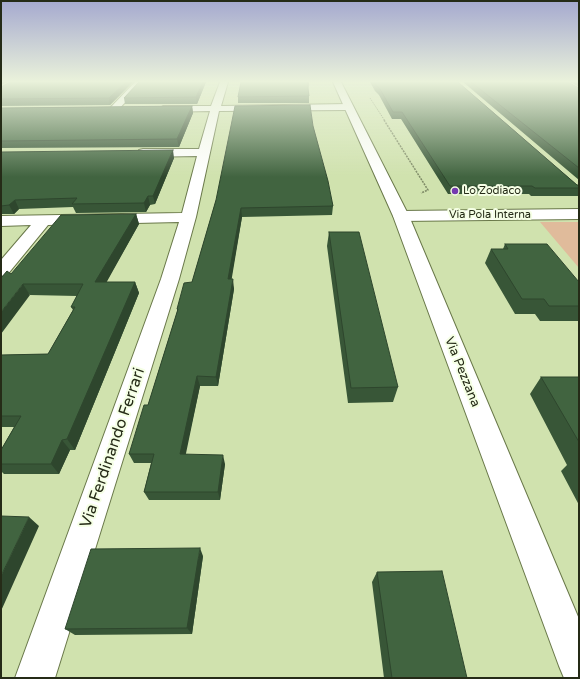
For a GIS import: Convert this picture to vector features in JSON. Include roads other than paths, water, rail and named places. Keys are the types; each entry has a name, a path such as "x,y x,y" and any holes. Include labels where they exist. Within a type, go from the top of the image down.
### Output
{"street":[{"name":"Via Ferdinando Ferrari","path":"35,678 170,279 188,217 214,114"},
{"name":"Via Pezzana","path":"351,114 401,216 576,650"},
{"path":"134,153 204,152"},
{"name":"Via Pola Interna","path":"401,216 579,214"},
{"path":"1,221 188,217"},
{"path":"1,271 44,220"}],"place":[{"name":"Lo Zodiaco","path":"455,191"}]}
